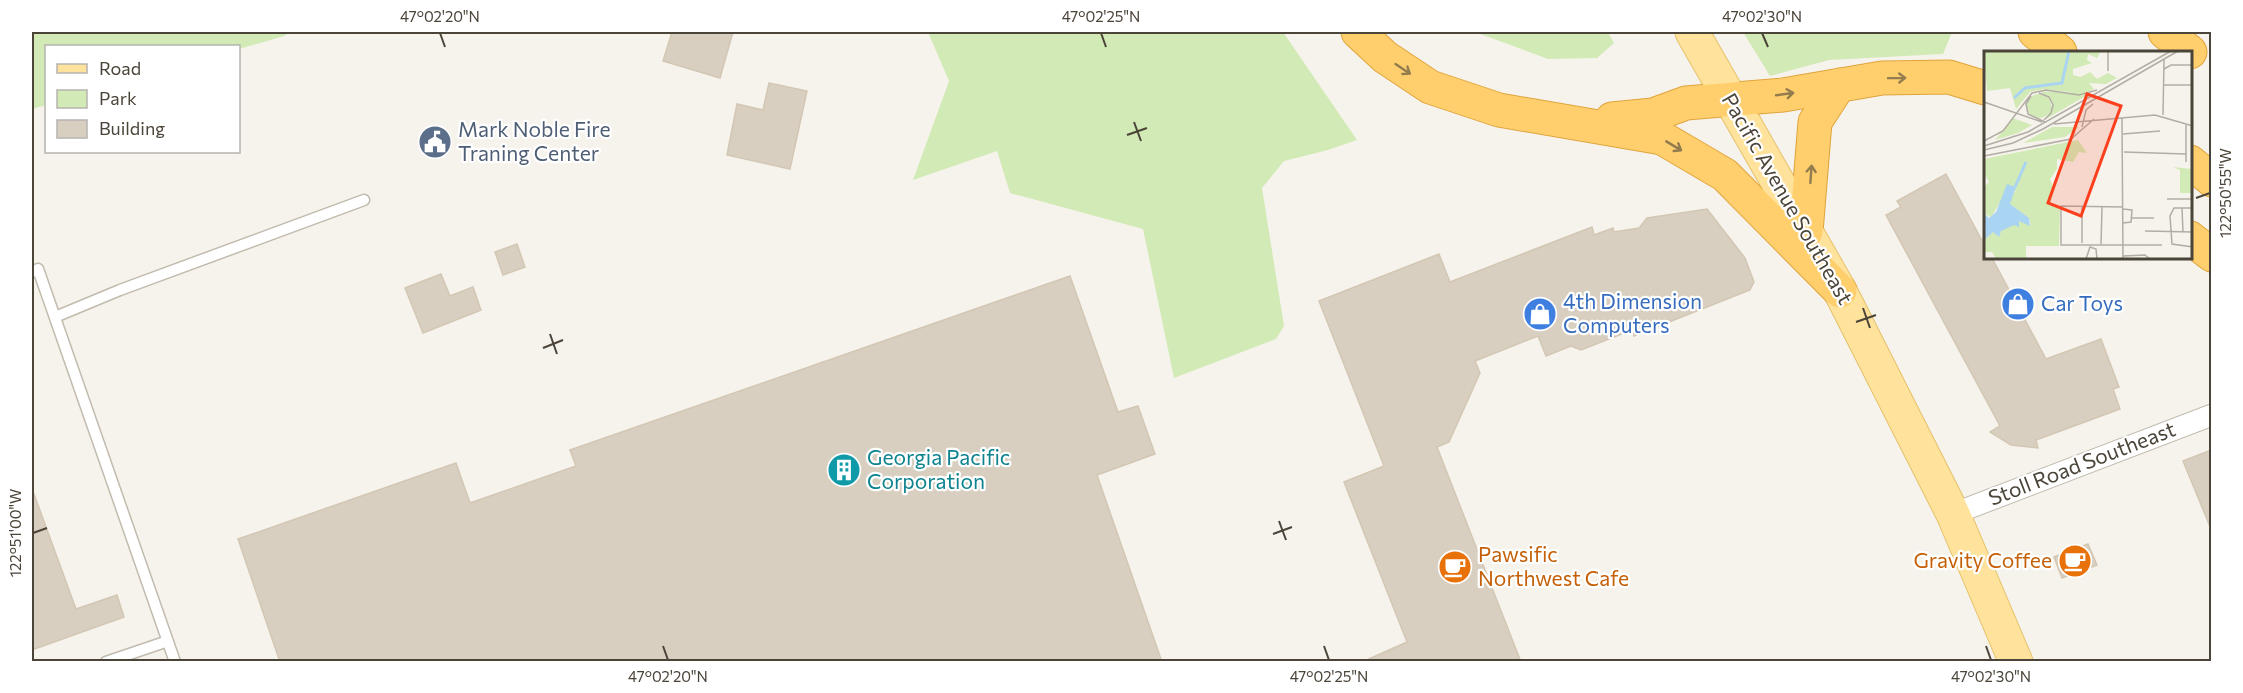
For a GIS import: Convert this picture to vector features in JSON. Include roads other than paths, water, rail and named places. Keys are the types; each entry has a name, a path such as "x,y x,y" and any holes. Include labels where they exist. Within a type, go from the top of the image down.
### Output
{"highway":[{"path":"1358,32 1385,57 1430,87 1499,110 1662,138 1725,176 1840,291"},
{"path":"2035,32 2059,51"},
{"path":"2165,32 2188,51"},
{"path":"2192,55 2211,71"},
{"path":"1578,122 1653,115 1686,103 1783,95 1882,78 1949,77 1984,88"},
{"path":"1806,232 1815,122 1839,86"},
{"path":"2192,164 2211,180"},
{"path":"2192,240 2211,255"}],"main road":[{"name":"Pacific Avenue Southeast","path":"1692,32 1840,291 1953,514 2016,662"}],"street":[{"name":"Stoll Road Southeast","path":"1953,514 2211,415"}],"lane":[{"path":"55,317 120,290 364,200"},
{"path":"32,272 38,269 175,662"},
{"path":"106,662 168,641"}],"place":[{"name":"Mark Noble Fire Traning Center","path":"435,142"},
{"name":"Car Toys","path":"2018,304"},
{"name":"4th Dimension Computers","path":"1540,314"},
{"name":"Georgia Pacific Corporation","path":"844,470"},
{"name":"Gravity Coffee","path":"2075,561"},
{"name":"Pawsific Northwest Cafe","path":"1455,567"}]}
